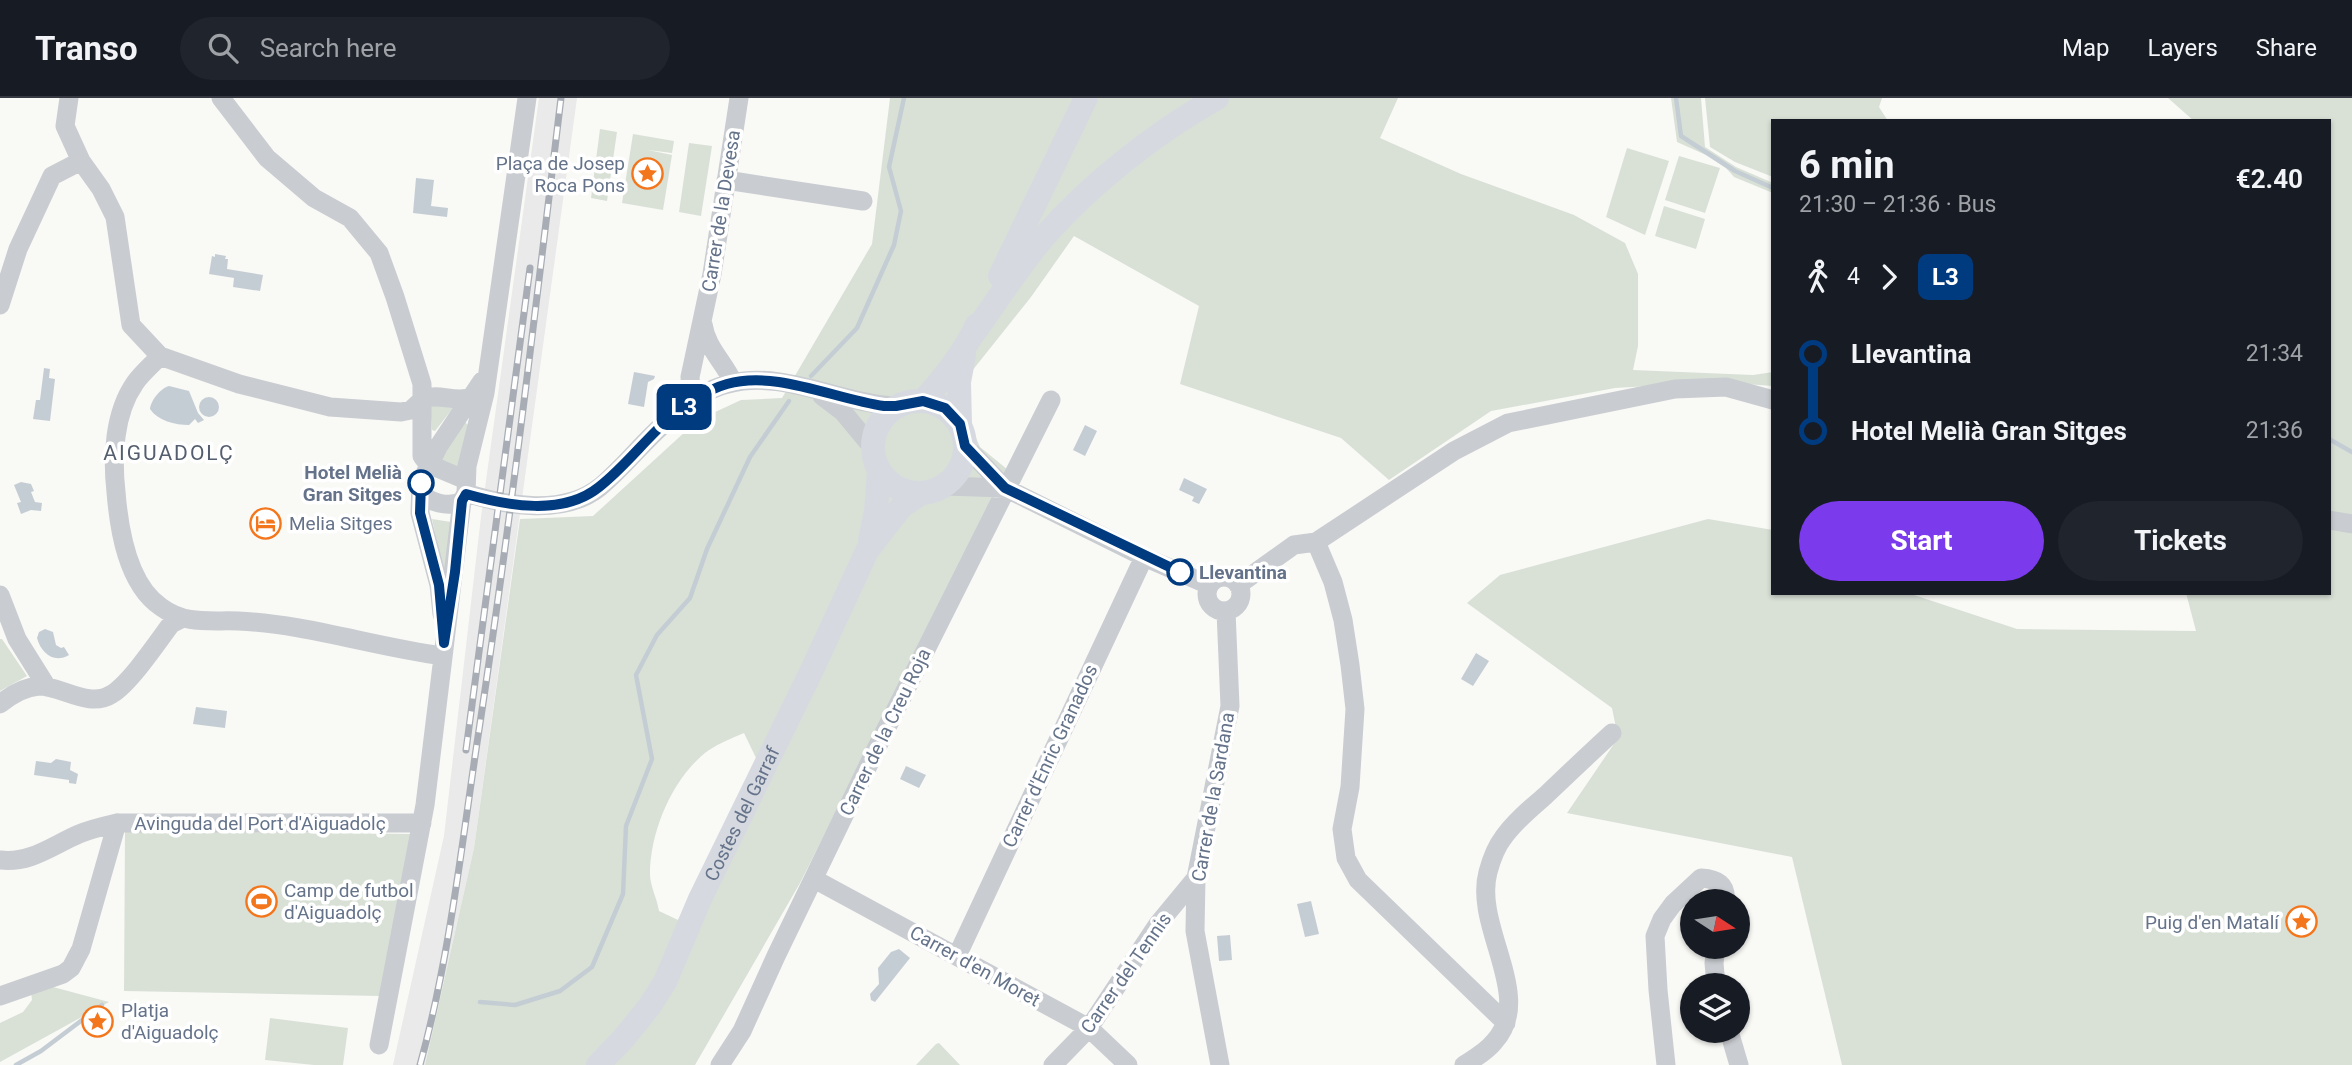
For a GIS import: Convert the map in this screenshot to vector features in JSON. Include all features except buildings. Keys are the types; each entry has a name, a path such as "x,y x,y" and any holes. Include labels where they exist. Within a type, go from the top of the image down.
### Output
{"main road":[{"path":"867,551 902,506 934,490 959,473 963,435 959,382 968,343 1086,98"},
{"path":"923,401 942,380 1044,238 1078,203 1136,152 1217,98"},
{"path":"867,551 876,511 879,471 872,447 880,422 896,406 923,401 945,408 963,435"},
{"path":"879,471 892,486 902,491 934,490"},
{"name":"Costes del Garraf","path":"598,1065 633,1028 665,982 700,899 867,551"}],"street":[{"path":"69,98 65,126 81,162 101,189 115,216 131,325 160,356 239,384 330,407 401,412 411,410 423,399 435,396 458,401 473,397"},
{"path":"221,98 267,158 314,198 349,218 379,253 422,384 421,450 428,464 465,492 488,499 528,505 555,505 586,496 608,479 662,425 692,400 733,383 760,380 780,382 869,404 896,406"},
{"path":"379,1045 422,823 469,459 483,408 527,98"},
{"name":"Carrer de la Devesa","path":"692,400 691,377 703,324 739,98"},
{"path":"0,304 18,248 52,176 81,162"},
{"path":"726,180 863,201"},
{"path":"703,324 706,339 733,383"},
{"path":"160,356 134,384 121,413 115,446 114,471 119,532 142,589 161,608 181,619 246,621 303,629 414,653 443,650"},
{"path":"443,650 439,585 420,513 420,491 428,464 473,397 487,371"},
{"path":"1238,584 1294,545 1316,542 1454,451 1508,423 1642,395 1698,387 1726,387 1771,399"},
{"path":"816,391 843,412 872,447"},
{"name":"Carrer de la Creu Roja","path":"720,1065 742,1031 1005,488 1051,400"},
{"path":"963,435 1005,488 1144,557 1209,585"},
{"path":"934,490 1005,488"},
{"path":"420,491 424,496 446,504 457,504 465,492"},
{"path":"2331,520 2352,524"},
{"path":"1316,542 1333,582 1343,620 1355,709 1350,787 1342,829 1346,858 1357,880 1506,1023"},
{"name":"Carrer d'Enric Granados","path":"957,956 1144,557"},
{"path":"1231,578 1238,584 1241,593 1235,607 1226,611 1213,607 1208,601 1209,585 1215,579 1231,578"},
{"path":"0,595 17,639 47,687"},
{"name":"Carrer de la Sardana","path":"1220,1065 1195,931 1196,878 1230,706 1226,611"},
{"path":"0,704 16,693 32,687 47,687 92,698 113,694 171,624 181,619"},
{"path":"1464,1065 1494,1042 1506,1023 1509,1007 1508,991 1487,912 1486,893 1491,865 1503,838 1612,733"},
{"path":"0,860 15,861 32,857 78,835 117,823"},
{"name":"Avinguda del Port d'Aiguadolç","path":"0,996 63,974 71,968 81,949 117,823 422,823"},
{"name":"Carrer del Tennis","path":"1053,1065 1089,1028 1158,924 1196,878"},
{"path":"1689,889 1701,878 1717,880 1722,889"},
{"name":"Carrer d'en Moret","path":"814,879 1089,1028 1128,1065"},
{"path":"1666,1065 1655,936 1662,919 1680,898"},
{"path":"1733,1043 1739,1065"}],"shaded area":[{"path":"539,98 577,98 474,848 425,1065 393,1065 444,836 481,517"},
{"path":"890,98 1398,98 1380,138 1461,174 1574,215 1625,243 1638,274 1638,346 1633,370 1753,375 1771,372 1771,386 1718,382 1615,388 1491,411 1389,480 1341,438 1180,384 1199,306 1074,236 1031,297 968,376 970,424 980,447 1008,470 800,883 695,1065 425,1065 474,848 520,519 593,516 698,420 741,400 782,398 872,244","holes":["744,733 757,760 678,920 659,911 650,879 651,857 659,822 675,789 696,761 709,750"]},
{"path":"1671,98 1701,98 1705,147 1736,167 1771,182 1771,192 1734,177 1726,168 1706,155 1677,142"},
{"path":"1705,98 1882,98 1879,107 1887,119 1771,119 1771,176 1735,162 1710,147"},
{"path":"2168,98 2352,98 2352,1065 1842,1065 1792,857 1567,813 1618,738 1612,708 1467,603 1500,575 1708,519 1771,530 1771,595 1914,595 2017,629 2196,631 2187,595 2331,595 2331,119 2192,119"},
{"path":"600,129 617,132 607,201 591,198"},
{"path":"633,134 674,141 672,153 648,150 672,155 663,210 622,203"},
{"path":"689,143 712,146 701,216 679,212"},
{"path":"1627,148 1669,161 1645,235 1606,217"},
{"path":"1679,156 1720,168 1705,213 1665,200"},
{"path":"416,178 434,180 431,206 448,208 447,217 413,213"},
{"path":"1664,206 1705,219 1696,249 1655,236"},
{"path":"215,254 226,256 227,269 263,275 260,291 233,287 234,278 209,274 212,256 215,257"},
{"path":"44,368 50,369 49,378 55,379 50,421 33,419 36,400 40,400"},
{"path":"634,372 655,376 648,382 644,407 628,404"},
{"path":"169,386 189,391 198,413 204,420 198,423 195,419 189,425 178,424 167,422 153,413 150,409 152,402"},
{"path":"209,397 216,400 219,407 216,414 209,417 202,414 199,407 202,400"},
{"path":"430,404 453,408 435,431 432,430"},
{"path":"465,422 468,425 459,467 439,460"},
{"path":"1085,425 1097,431 1085,456 1073,450"},
{"path":"1184,478 1207,489 1199,504 1192,501 1194,497 1179,490"},
{"path":"21,482 31,484 35,502 42,503 41,511 31,510 21,514 17,503 21,502 14,485"},
{"path":"432,519 451,522 445,589 440,555"},
{"path":"45,629 53,632 56,645 64,647 69,655 53,658 45,652 37,638 39,632"},
{"path":"0,639 27,676 0,691"},
{"path":"1476,653 1489,661 1473,686 1461,679"},
{"path":"196,707 227,711 225,728 193,724"},
{"path":"56,759 71,762 70,770 78,774 76,784 69,783 69,780 34,775 36,761 51,763"},
{"path":"906,766 926,775 919,788 900,779"},
{"name":"Camp de futbol d'Aiguadolç","path":"125,831 411,834 380,996 124,991"},
{"path":"1311,901 1319,934 1305,937 1297,904"},
{"path":"1230,935 1232,960 1219,961 1217,936"},
{"path":"899,949 910,958 875,1002 871,1000 870,994 879,984 878,968 891,952"},
{"path":"53,987 109,1002 0,1062 0,1023 23,1012 32,1000 31,991"},
{"path":"270,1018 348,1028 343,1065 265,1060"},
{"path":"939,1043 960,1065 916,1065 936,1044"}],"waterway":[{"path":"811,376 857,328 894,245 901,211 889,167 904,98"},
{"path":"1676,98 1681,136 1735,171 1771,187"},
{"path":"480,1002 515,1005 560,991 592,967 623,894 626,826 652,759 636,675 657,635 690,598 707,549 750,457 789,401"},
{"path":"2331,440 2352,452"},
{"path":"16,1065 41,1051 102,1005"}],"railway":[{"path":"420,1065 447,945 460,864 522,420 561,98"},
{"path":"466,750 530,268"}],"bus line":[{"name":"L3","path":"421,483 420,513 439,585 444,643 462,501 466,494 543,506 567,503 586,496 599,488 662,425 692,400 724,385 744,381 780,382 869,404 896,406 923,401 945,408 960,424 965,446 1005,488 1180,572"}],"place":[{"name":"Plaça de Josep Roca Pons","path":"648,174"},
{"name":"Hotel Melià Gran Sitges","path":"421,483"},
{"name":"Melia Sitges","path":"266,523"},
{"name":"Llevantina","path":"1180,572"},
{"name":"Camp de futbol d'Aiguadolç","path":"261,901"},
{"name":"Puig d'en Matalí","path":"2302,922"},
{"name":"Platja d'Aiguadolç","path":"98,1021"}],"district":[{"name":"AIGUADOLÇ","path":"169,453"}]}
